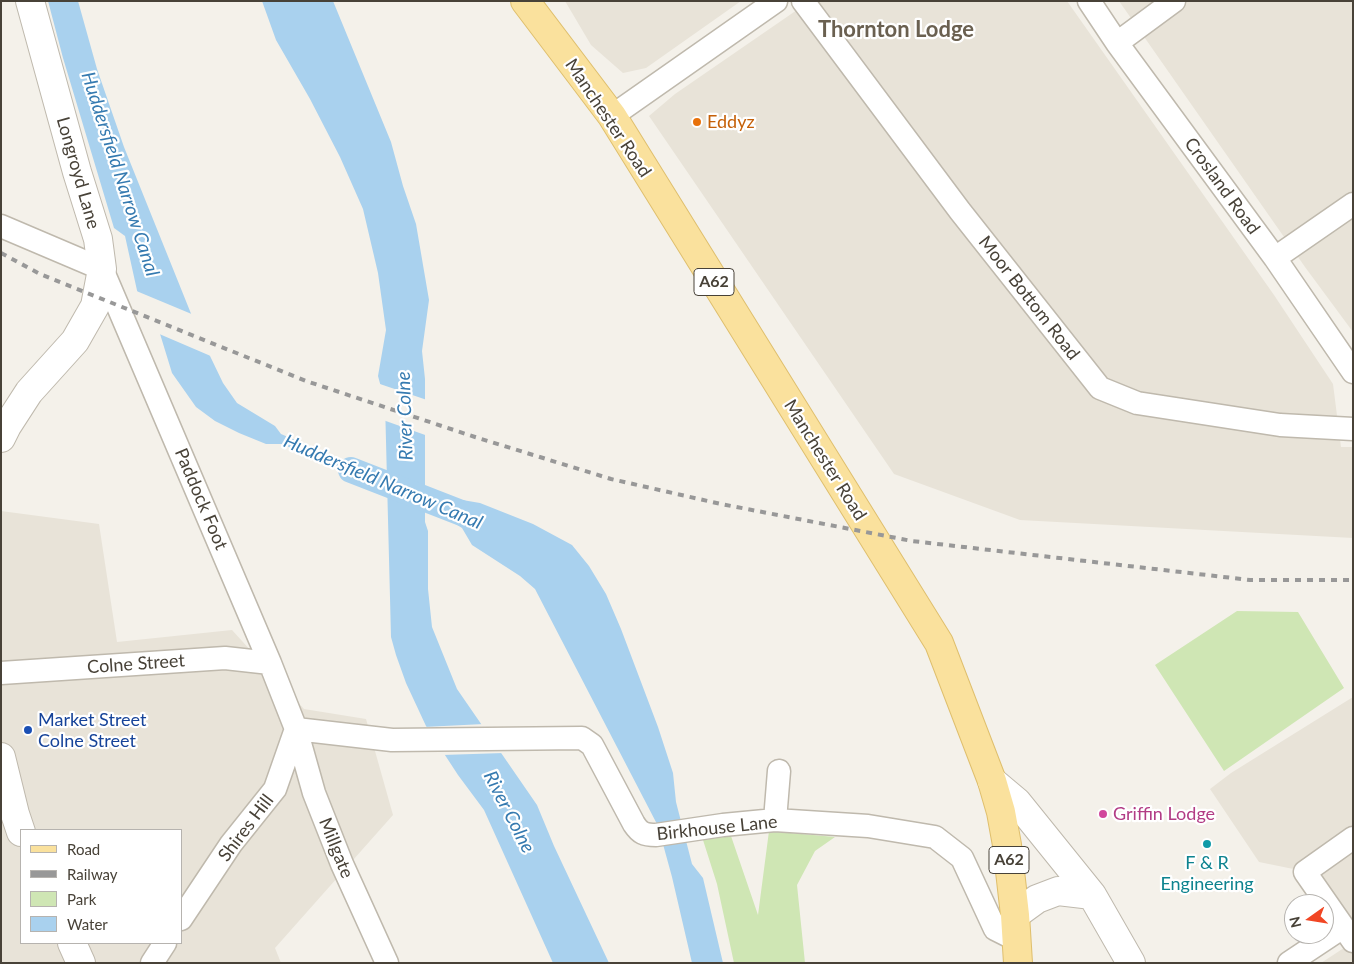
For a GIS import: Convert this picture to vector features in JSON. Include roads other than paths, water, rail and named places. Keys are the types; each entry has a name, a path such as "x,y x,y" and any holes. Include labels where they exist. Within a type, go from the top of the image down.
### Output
{"main road":[{"name":"Manchester Road","path":"524,1 612,116 939,642 992,781 1001,812 1007,845 1017,939"}],"street":[{"name":"Longroyd Lane","path":"1,438 29,392 75,341 95,306 102,270 98,239 74,163 30,1"},
{"path":"612,116 776,1"},
{"name":"Moor Bottom Road","path":"804,1 960,211 1100,388 1137,403 1280,425 1353,429"},
{"name":"Crosland Road","path":"1089,1 1117,43 1275,258 1353,372"},
{"path":"1117,43 1174,1"},
{"path":"1275,258 1353,204"},
{"path":"1,226 102,270"},
{"name":"Paddock Foot","path":"102,270 270,663 296,729"},
{"name":"Colne Street","path":"1,673 225,658 270,663"},
{"name":"Birkhouse Lane","path":"296,729 379,740 414,741 576,737 587,740 592,745 634,824 642,834 656,835 775,820 868,826 935,837 962,858 995,929 1017,939"},
{"name":"Shires Hill","path":"182,918 231,844 275,790 296,729"},
{"name":"Millgate","path":"296,729 314,793 342,864 387,963"},
{"path":"1,757 20,829"},
{"path":"775,820 779,771"},
{"path":"992,781 1016,802 1092,895 1131,963"},
{"path":"1289,963 1348,934 1305,872 1353,838"},
{"path":"1017,939 1037,899 1058,891 1092,895"},
{"path":"72,944 81,963"},
{"path":"152,963 164,944"}],"water":[{"path":"48,1 78,1 97,69 124,147 198,331 223,383 237,403 275,426 281,434 383,477 384,484 381,488 282,444 266,444 215,421 196,407 172,373 153,311 140,304 125,236 114,228 63,58"},
{"name":"River Colne","path":"262,1 333,1 391,142 416,224 429,300 422,351 425,379 425,522 428,531 428,589 432,627 457,689 537,805 554,846 609,963 553,963 484,810 458,775 426,726 406,683 391,637 385,402 378,376 386,330 378,273 363,209 340,157 310,99 276,40"},
{"path":"439,496 480,503 533,524 572,545 589,566 606,594 621,629 658,727 673,773 676,802 692,864 703,878 723,963 692,963 658,826 535,589 520,576 472,545 462,528 435,511 432,501"}],"waterway":[{"name":"Huddersfield Narrow Canal","path":"351,470 464,514"}],"railway":[{"path":"1,253 40,274 306,381 475,437 611,479 721,504 912,541 1250,580 1353,580"}],"place":[{"name":"Eddyz","path":"697,122"},
{"name":"Market Street Colne Street","path":"28,730"},
{"name":"Griffin Lodge","path":"1103,814"},
{"name":"F & R Engineering","path":"1207,844"}],"district":[{"name":"Thornton Lodge","path":"896,30"}]}
